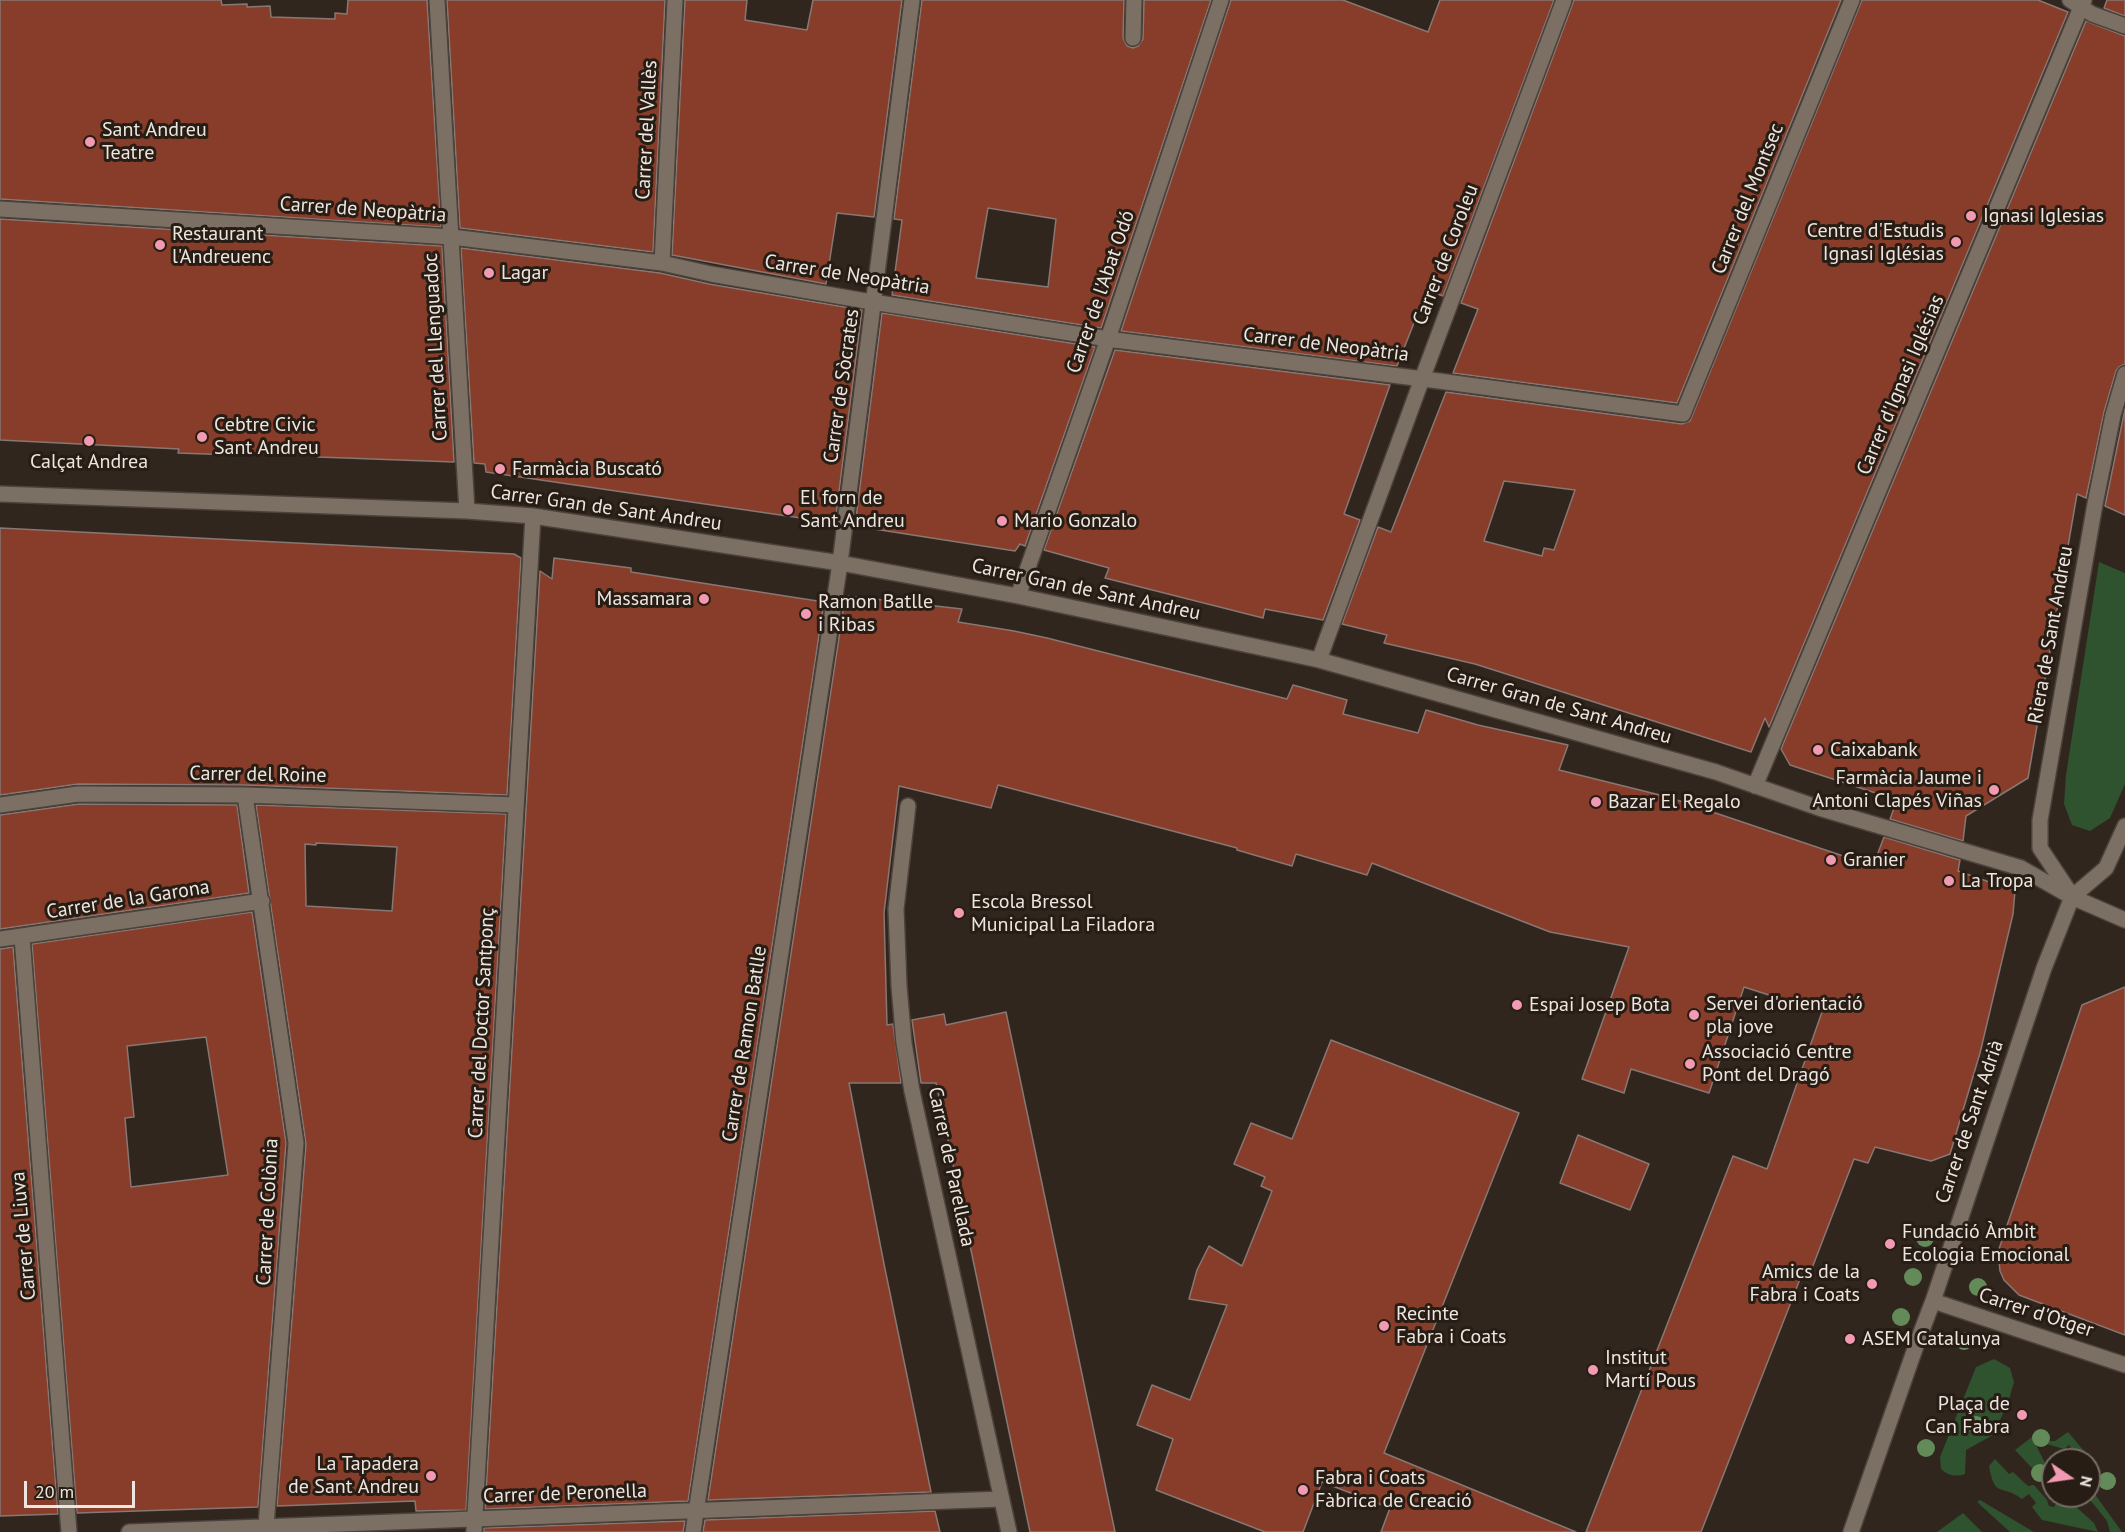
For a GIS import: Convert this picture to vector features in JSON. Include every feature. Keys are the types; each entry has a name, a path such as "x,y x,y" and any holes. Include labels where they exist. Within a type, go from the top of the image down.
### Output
{"street":[{"name":"Carrer del Llenguadoc","path":"437,0 466,511"},
{"name":"Carrer del Vallès","path":"662,263 675,0"},
{"name":"Carrer de Sòcrates","path":"840,563 912,0"},
{"path":"1133,38 1134,0"},
{"name":"Carrer de l'Abat Odó","path":"1018,596 1108,339 1221,0"},
{"name":"Carrer de Coroleu","path":"1319,660 1564,0"},
{"name":"Carrer del Montsec","path":"1683,414 1852,0"},
{"path":"2078,3 2125,26"},
{"name":"Carrer d'Ignasi Iglésias","path":"1755,786 2078,3"},
{"name":"Carrer de Neopàtria","path":"0,209 452,237 662,263 711,274 874,302 1108,339 1683,414"},
{"name":"Riera de Sant Andreu","path":"2072,897 2040,848 2040,820 2095,504 2113,415 2125,374"},
{"name":"Carrer Gran de Sant Andreu","path":"0,494 466,511 532,516 840,563 1018,596 1319,660 1707,770 1819,808 2021,868 2072,897 2125,920"},
{"name":"Carrer del Doctor Santponç","path":"475,1525 532,516"},
{"name":"Carrer de Ramon Batlle","path":"693,1532 840,563"},
{"name":"Carrer del Roine","path":"0,805 78,794 245,795 516,805"},
{"name":"Carrer de Colònia","path":"245,795 296,1143 266,1526"},
{"name":"Carrer de Parellada","path":"908,806 896,909 904,1043 912,1091 1009,1532"},
{"path":"2072,897 2106,868 2125,826"},
{"name":"Carrer de Sant Adrià","path":"1851,1532 1933,1301 2044,968 2072,897"},
{"name":"Carrer de la Garona","path":"0,939 261,901"},
{"name":"Carrer de Liuva","path":"22,937 69,1532"},
{"name":"Carrer d'Otger","path":"1933,1301 2125,1365"},
{"name":"Carrer de Peronella","path":"129,1532 266,1526 475,1525 696,1510 1002,1499"}],"green space":[{"path":"2099,562 2125,573 2125,784 2110,818 2090,831 2072,825 2064,804 2066,775"},
{"path":"1994,1359 2010,1368 2014,1382 2008,1403 1993,1435 1966,1450 1965,1474 1955,1476 1949,1474 1941,1469 1940,1457 1976,1367"},
{"path":"2068,1432 2082,1448 2071,1448 2069,1445 2061,1448 2047,1444 2048,1441 2055,1441"},
{"path":"2032,1437 2041,1455 2041,1478 2015,1450"},
{"path":"1995,1459 2009,1474 2013,1472 2028,1486 2034,1485 2041,1493 2041,1508 2077,1508 2094,1523 2098,1532 2042,1520 2032,1507 2036,1503 2029,1494 2022,1499 1996,1487 1989,1466"},
{"path":"1980,1500 2034,1532 2010,1532 1977,1502"},
{"path":"2101,1503 2122,1532 2110,1532 2107,1521 2097,1508 2101,1508"},
{"path":"1963,1513 1982,1532 1937,1532"}],"building":[{"path":"0,0 221,0 222,5 270,6 271,17 335,19 335,13 347,14 348,0 427,0 441,227 0,199"},
{"path":"447,0 665,0 653,252 460,228"},
{"path":"685,0 747,0 745,20 807,30 813,0 902,0 874,217 837,213 826,284 672,255"},
{"path":"922,0 1124,0 1123,38 1127,46 1133,48 1138,46 1143,39 1144,0 1211,0 1101,328 892,295 902,220 894,219","holes":["988,208 1056,219 1048,287 976,278"]},
{"path":"1231,0 1343,0 1428,32 1440,0 1554,0 1443,296 1427,290 1397,366 1121,331"},
{"path":"1574,0 1841,0 1677,403 1453,373 1478,309 1461,303"},
{"path":"1862,0 2038,0 2068,12 1769,727 1765,718 1751,752 1475,664 1384,643 1387,635 1342,624 1378,527 1391,532 1446,392 1682,424 1690,421","holes":["1504,481 1575,490 1554,550 1544,548 1542,556 1484,541"]},
{"path":"2107,0 2125,0 2125,16 2104,8"},
{"path":"2086,21 2125,36 2125,364 2116,371 2104,412 2086,498 2077,494 2028,778 1966,816 1963,841 1890,819 1897,800 1790,765 1781,749"},
{"path":"0,219 442,246 454,462 234,451 234,455 178,453 179,449 0,440"},
{"path":"461,248 660,273 709,284 862,310 835,523 486,472 485,464 474,463"},
{"path":"882,313 1095,347 1025,546 1020,544 1015,551 855,526"},
{"path":"1115,350 1390,385 1344,514 1360,520 1323,620 1265,609 1263,618 1105,578 1109,568 1044,550"},
{"path":"2125,409 2125,515 2105,506"},
{"path":"0,528 514,554 521,558 507,795 245,785 78,784 0,795"},
{"path":"554,558 631,568 631,572 824,602 688,1501 485,1509 540,571 552,579"},
{"path":"848,596 962,609 958,622 1047,638 1287,699 1293,685 1347,700 1343,714 1418,733 1426,710 1478,725 1568,745 1559,770 1668,797 1873,866 1884,837 1960,860 1958,871 2015,891 2013,914 1980,1053 1950,1154 1931,1161 1875,1147 1868,1163 1854,1159 1809,1276 1802,1274 1701,1532 1586,1532 1733,1156 1767,1169 1822,1012 1744,987 1709,1093 1631,1069 1624,1093 1582,1079 1629,947 1550,932 1372,863 1367,875 1296,854 1292,866 1237,850 1237,848 998,785 991,808 899,786 884,913 887,1025 893,1024 901,1083 849,1083 931,1492 708,1500 844,605 847,605"},
{"path":"79,804 237,805 249,893 0,929 0,815"},
{"path":"256,805 506,814 466,1510 416,1511 415,1501 277,1506 306,1144","holes":["305,844 397,847 392,911 306,906"]},
{"path":"252,912 286,1143 258,1507 77,1513 32,944","holes":["206,1037 228,1175 131,1187 125,1118 134,1117 127,1046"]},
{"path":"13,947 58,1514 0,1516 0,949"},
{"path":"2125,987 2125,1335 2019,1295 2004,1280 2000,1271 1999,1249 2082,1005"},
{"path":"1006,1012 1115,1532 1030,1532 936,1083 921,1083 912,1020 944,1014 946,1025"},
{"path":"1331,1040 1519,1113 1384,1453 1576,1532 1381,1532 1390,1508 1322,1482 1303,1532 1265,1532 1156,1490 1173,1439 1137,1425 1152,1385 1190,1400 1227,1305 1189,1299 1197,1270 1209,1246 1242,1266 1272,1191 1261,1186 1265,1177 1234,1164 1251,1123 1292,1139"},
{"path":"1578,1135 1649,1164 1630,1210 1560,1183"},
{"path":"935,1511 940,1532 703,1532 705,1520"},
{"path":"685,1521 683,1532 484,1532 484,1528"}],"place":[{"name":"Sant Andreu Teatre","path":"90,142"},
{"name":"Ignasi Iglesias","path":"1971,216"},
{"name":"Centre d'Estudis Ignasi Iglésias","path":"1956,242"},
{"name":"Restaurant l'Andreuenc","path":"160,245"},
{"name":"Lagar","path":"489,273"},
{"name":"Cebtre Civic Sant Andreu","path":"202,437"},
{"name":"Calçat Andrea","path":"89,441"},
{"name":"Farmàcia Buscató","path":"500,469"},
{"name":"El forn de Sant Andreu","path":"788,510"},
{"name":"Mario Gonzalo","path":"1002,521"},
{"name":"Massamara","path":"704,599"},
{"name":"Ramon Batlle i Ribas","path":"806,614"},
{"name":"Caixabank","path":"1818,750"},
{"name":"Farmàcia Jaume i Antoni Clapés Viñas","path":"1994,790"},
{"name":"Bazar El Regalo","path":"1596,802"},
{"name":"Granier","path":"1831,860"},
{"name":"La Tropa","path":"1949,881"},
{"name":"Escola Bressol Municipal La Filadora","path":"959,913"},
{"name":"Espai Josep Bota","path":"1517,1005"},
{"name":"Servei d'orientació pla jove","path":"1694,1015"},
{"name":"Associació Centre Pont del Dragó","path":"1690,1064"},
{"name":"Fundació Àmbit Ecologia Emocional","path":"1890,1244"},
{"name":"Amics de la Fabra i Coats","path":"1872,1284"},
{"name":"Recinte Fabra i Coats","path":"1384,1326"},
{"name":"ASEM Catalunya","path":"1850,1339"},
{"name":"Institut Martí Pous","path":"1593,1370"},
{"name":"Plaça de Can Fabra","path":"2022,1415"},
{"name":"La Tapadera de Sant Andreu","path":"431,1476"},
{"name":"Fabra i Coats Fàbrica de Creació","path":"1303,1490"}]}
